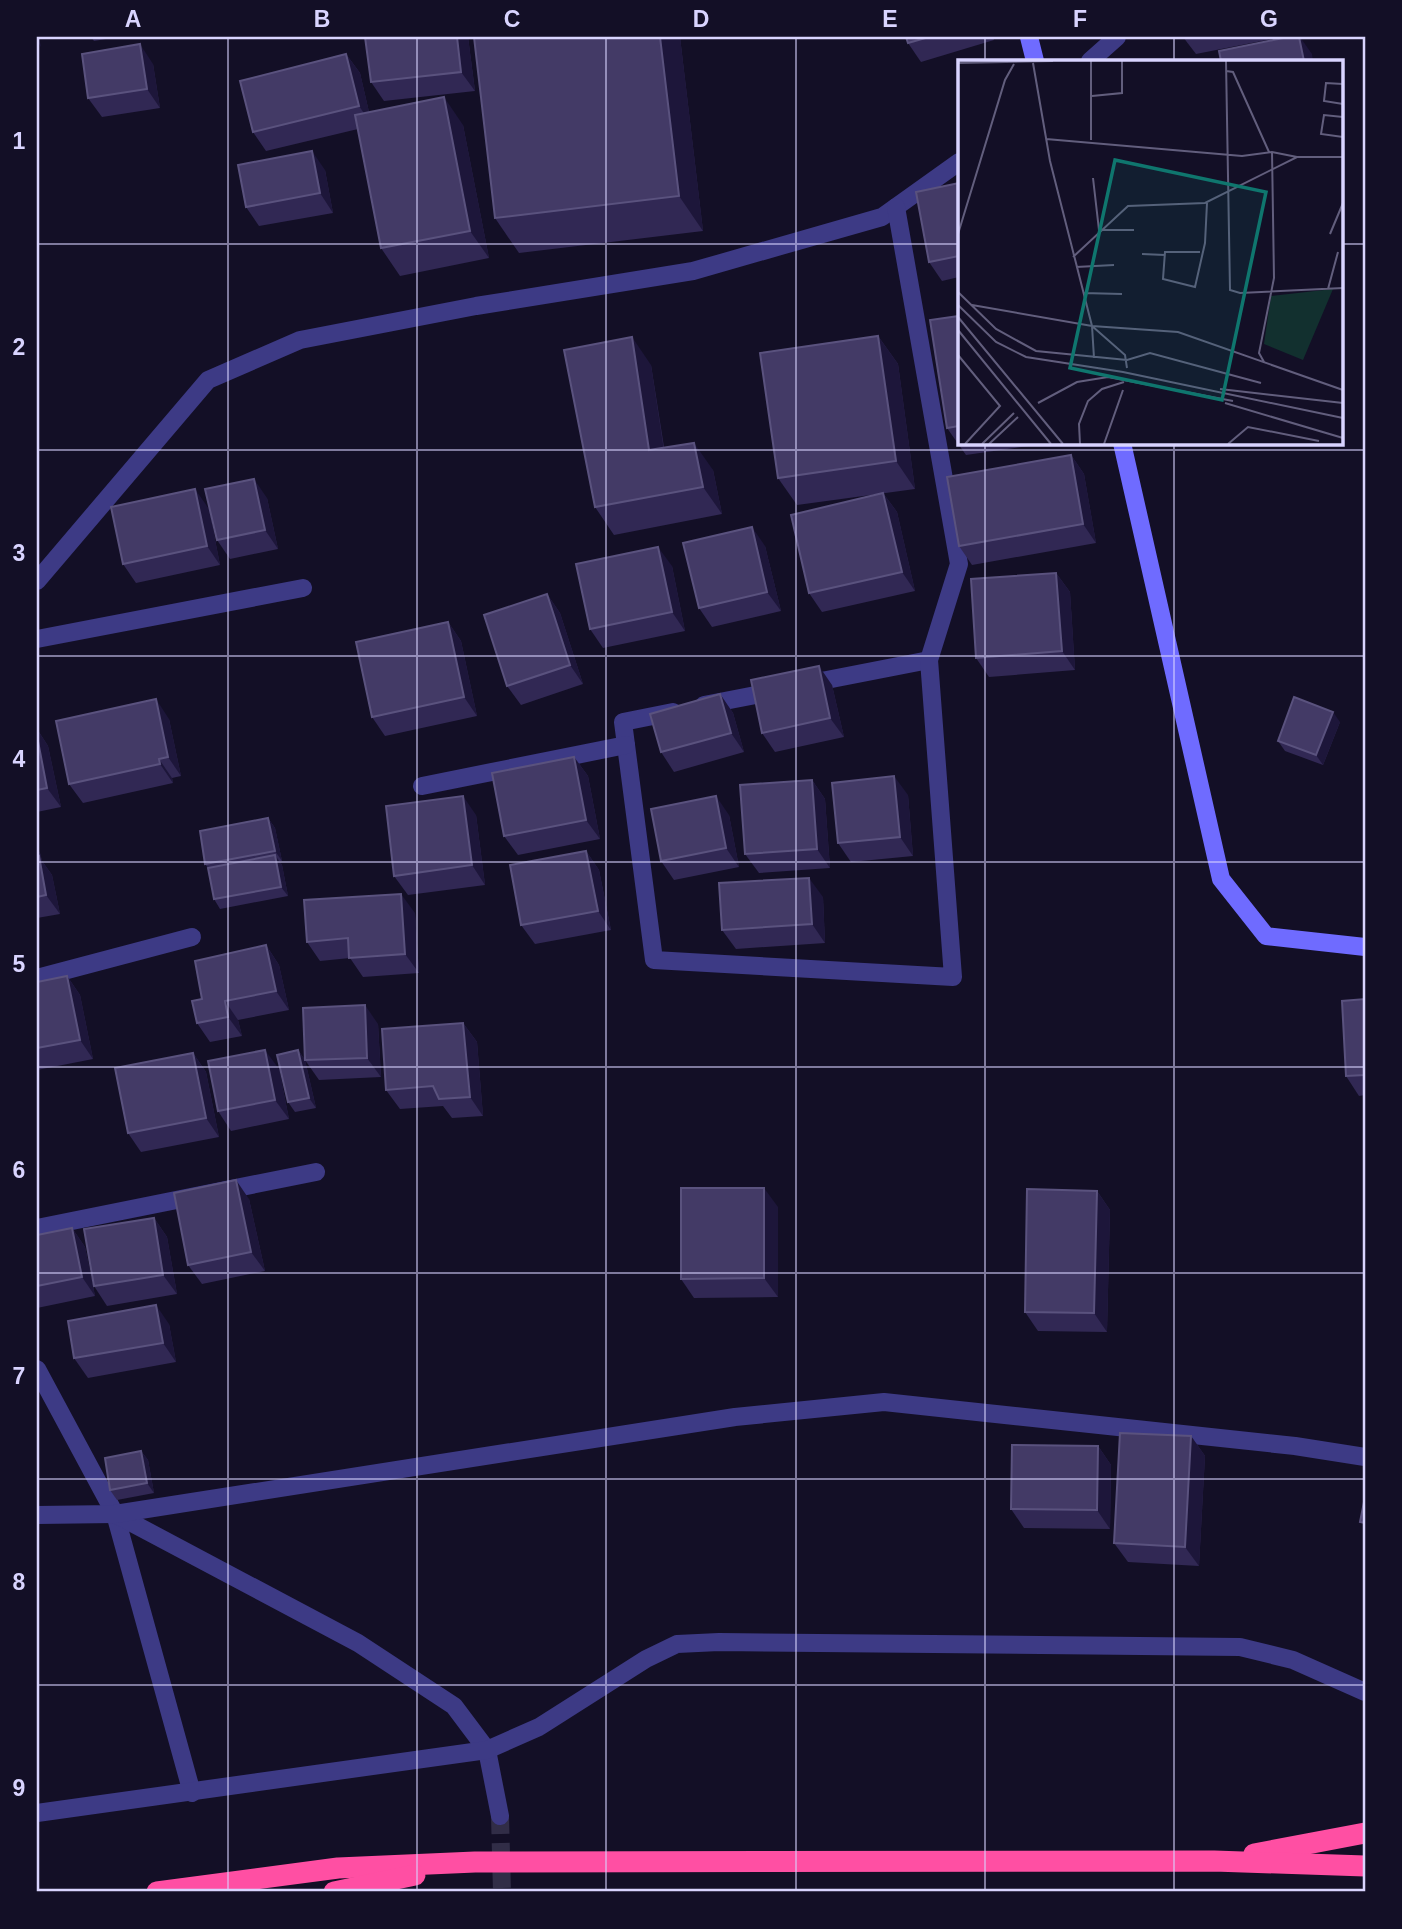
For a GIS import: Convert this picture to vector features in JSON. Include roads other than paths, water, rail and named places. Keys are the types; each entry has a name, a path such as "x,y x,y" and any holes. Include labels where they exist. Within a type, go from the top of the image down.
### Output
{"highway":[{"path":"1214,1861 1365,1833"},
{"path":"157,1892 338,1868 475,1862 1214,1861 1365,1866"},
{"path":"334,1892 475,1862"}],"street":[{"path":"1029,37 1035,60"},
{"path":"1091,60 1117,37"},
{"path":"37,581 208,380 300,341 476,306 692,271 883,217 958,163"},
{"path":"896,207 959,564 929,660 953,977 654,960 623,722 929,660"},
{"path":"1122,444 1222,879 1266,936 1365,947"},
{"path":"37,639 303,588"},
{"path":"422,786 626,746"},
{"path":"37,978 192,937"},
{"path":"37,1228 316,1172"},
{"path":"37,1368 115,1514 192,1793"},
{"path":"37,1515 115,1514 736,1417 884,1402 1295,1446 1365,1457"},
{"path":"115,1514 358,1643 454,1706 486,1750 500,1816"},
{"path":"37,1813 486,1750 539,1727 646,1659 677,1644 1240,1647 1293,1660 1365,1692"}],"tunnel":[{"path":"500,1816 502,1892"}]}
